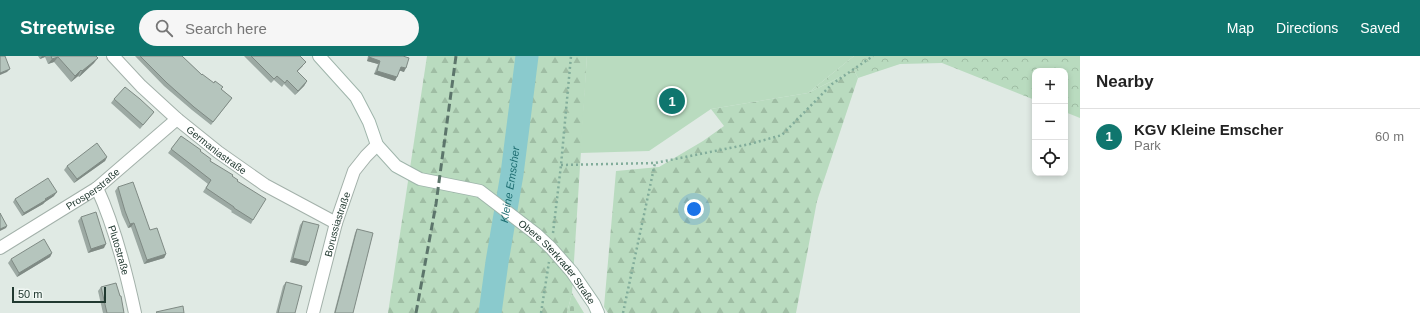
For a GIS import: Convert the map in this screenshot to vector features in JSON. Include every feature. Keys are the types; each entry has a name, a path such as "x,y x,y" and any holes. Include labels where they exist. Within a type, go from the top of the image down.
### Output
{"street":[{"name":"Germaniastraße","path":"113,56 141,86 177,119 218,152 265,185 336,223"},
{"name":"Obere Sterkrader Straße","path":"319,56 356,97 369,122 377,144 396,166 420,179 480,191 536,234 551,248 572,272 594,304 598,313"},
{"name":"Prosperstraße","path":"0,248 97,188 177,119"},
{"name":"Borussiastraße","path":"313,313 336,223 354,171 377,144"},
{"name":"Plutostraße","path":"97,188 113,231 128,279 135,313"}],"path":[{"path":"571,56 561,165 655,163 750,144 782,135 832,84 873,56"},
{"path":"623,313 655,163"}],"green space":[{"path":"427,56 587,56 572,293 567,313 388,313"},
{"path":"587,56 854,56 808,93 711,109 649,151 580,153"},
{"path":"854,56 1080,56 1080,118 1068,113 1068,68 1032,68 1032,99 942,63 900,64 858,78 854,70 808,93"},
{"path":"854,70 858,78 817,201 796,313 608,313 604,307 616,171 659,167 703,141 724,126 711,109 808,93"},
{"path":"572,293 584,313 567,313"}],"building":[{"path":"0,56 5,56 10,69 0,73"},
{"path":"51,56 96,56 98,58 75,76 58,57 52,59"},
{"path":"140,56 182,56 202,75 214,83 215,81 223,87 221,89 232,98 213,122 167,83"},
{"path":"251,56 300,56 306,62 297,71 307,81 298,91 287,80 285,83 277,76 274,79"},
{"path":"369,56 403,56 409,58 406,68 401,67 397,77 377,71 380,61"},
{"path":"125,87 154,112 143,125 114,99"},
{"path":"181,136 201,150 200,151 211,159 210,161 233,175 232,176 238,180 237,181 266,199 253,220 206,188 211,180 171,149"},
{"path":"97,143 107,157 77,179 67,166"},
{"path":"48,178 57,192 24,213 15,199"},
{"path":"133,182 150,230 157,228 166,254 147,260 134,223 130,224 118,187"},
{"path":"96,212 106,244 91,249 81,217"},
{"path":"0,213 7,226 0,229"},
{"path":"303,221 319,225 309,262 293,258"},
{"path":"357,229 373,233 353,313 335,313"},
{"path":"44,239 52,253 19,273 11,259"},
{"path":"286,282 302,286 295,313 278,313"},
{"path":"116,283 121,296 124,313 107,313 101,287"},
{"path":"183,306 184,313 156,312"}],"waterway":[{"name":"Kleine Emscher","path":"490,313 512,174 527,56"}],"railway":[{"path":"416,313 436,204 456,56"}],"place":[{"name":"KGV Kleine Emscher","path":"672,101"}]}
